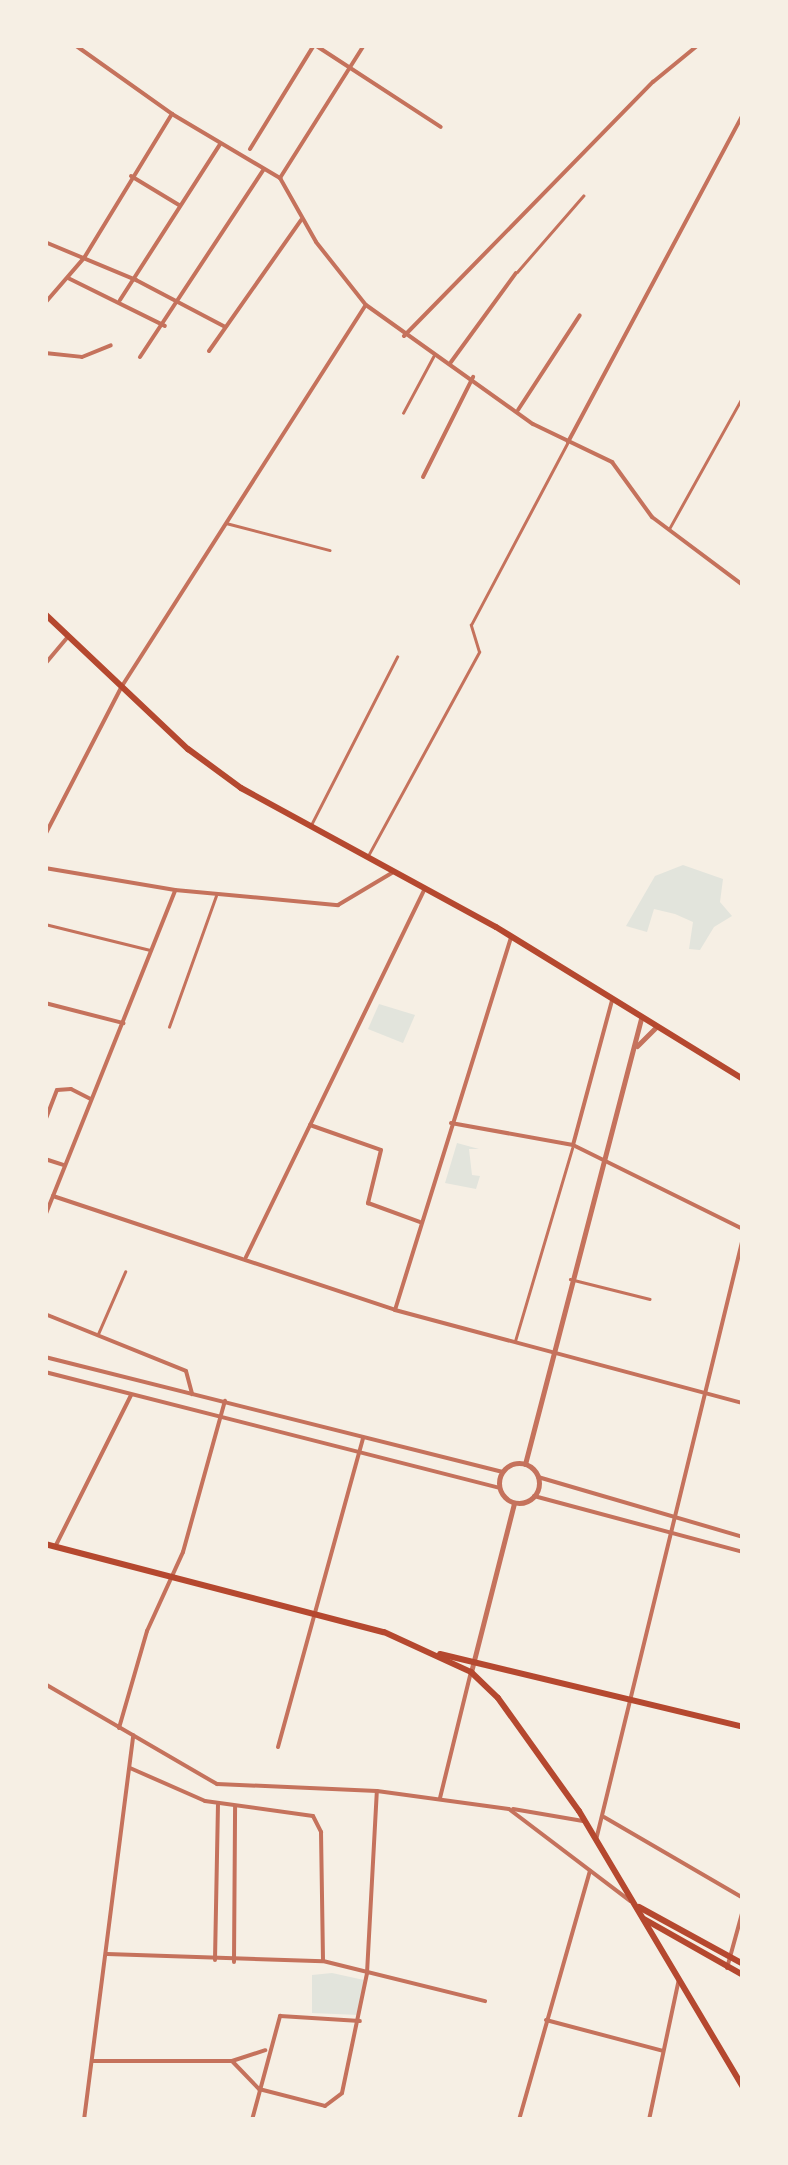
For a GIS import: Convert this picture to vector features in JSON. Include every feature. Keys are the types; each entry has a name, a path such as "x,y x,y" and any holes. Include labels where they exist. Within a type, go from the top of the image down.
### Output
{"main road":[{"path":"45,614 188,750 310,826 511,936 743,1078"},
{"path":"45,1544 312,1614 440,1654 473,1658 743,1727"},
{"path":"440,1654 471,1672 498,1698 585,1822 743,2087"},
{"path":"634,1905 743,1964"},
{"path":"643,1918 743,1975"}],"street":[{"path":"75,45 172,114 280,178 301,219 366,306 404,336 451,362 568,442 612,462 640,504 668,530 743,585"},
{"path":"250,148 314,45 442,127"},
{"path":"280,178 364,45"},
{"path":"404,336 653,82 698,45"},
{"path":"46,302 84,258 172,114"},
{"path":"568,442 743,114"},
{"path":"120,300 220,144"},
{"path":"140,357 182,301 264,168"},
{"path":"131,176 178,205"},
{"path":"208,351 301,219"},
{"path":"45,242 182,301 225,327"},
{"path":"451,362 516,273"},
{"path":"68,278 120,300 165,326"},
{"path":"45,835 122,686 366,306"},
{"path":"518,410 580,315"},
{"path":"45,353 82,356 111,345"},
{"path":"423,477 473,377"},
{"path":"45,664 70,636"},
{"path":"45,868 175,890 344,905 394,871"},
{"path":"246,1257 426,888"},
{"path":"45,1216 175,890"},
{"path":"395,1310 511,936"},
{"path":"573,1145 612,1000"},
{"path":"45,1002 123,1023"},
{"path":"524,1464 641,1018"},
{"path":"635,1048 656,1028"},
{"path":"45,1121 57,1090 71,1088 92,1099"},
{"path":"451,1123 573,1145 743,1230"},
{"path":"310,1125 381,1150 368,1203 420,1222"},
{"path":"45,1159 65,1166"},
{"path":"53,1196 246,1257 395,1310 743,1403"},
{"path":"596,1840 743,1238"},
{"path":"45,1314 186,1371 192,1394"},
{"path":"45,1358 502,1472 524,1464"},
{"path":"45,1372 499,1488 514,1503"},
{"path":"55,1547 130,1395"},
{"path":"118,1728 169,1576 184,1552 225,1401"},
{"path":"278,1748 364,1437"},
{"path":"524,1464 538,1477 676,1520 743,1536"},
{"path":"499,1488 502,1472"},
{"path":"534,1496 538,1477"},
{"path":"514,1503 534,1496 743,1552"},
{"path":"440,1798 514,1503"},
{"path":"45,1684 217,1784 440,1798 585,1822"},
{"path":"84,2120 133,1736"},
{"path":"130,1768 218,1804 303,1810 322,1832 323,1960"},
{"path":"232,2062 259,2090 325,2106 342,2093 368,1973 377,1792"},
{"path":"215,1960 218,1804"},
{"path":"234,1962 235,1806"},
{"path":"509,1809 535,1823 634,1905"},
{"path":"603,1817 743,1898"},
{"path":"520,2120 590,1871"},
{"path":"728,1968 743,1910"},
{"path":"107,1954 234,1962 323,1960 485,2001"},
{"path":"649,2120 679,1979"},
{"path":"252,2120 267,2049 280,2016 360,2021"},
{"path":"546,2020 665,2051"},
{"path":"92,2061 232,2062 267,2049"}],"lane":[{"path":"516,273 584,196"},
{"path":"403,412 434,355"},
{"path":"668,530 743,396"},
{"path":"368,857 479,652 470,625 568,442"},
{"path":"225,522 330,550"},
{"path":"310,826 397,657"},
{"path":"169,1026 218,892"},
{"path":"45,924 151,950"},
{"path":"515,1343 573,1145"},
{"path":"97,1335 126,1272"},
{"path":"570,1279 650,1299"}],"shaded area":[{"path":"683,865 723,879 720,902 732,916 714,927 700,950 689,949 693,922 675,914 654,909 647,932 626,926 655,876"},
{"path":"379,1004 415,1015 403,1043 368,1029"},
{"path":"457,1143 479,1149 469,1149 472,1175 480,1176 476,1189 445,1183"},
{"path":"332,1973 364,1980 359,2015 312,2013 312,1975"}]}
